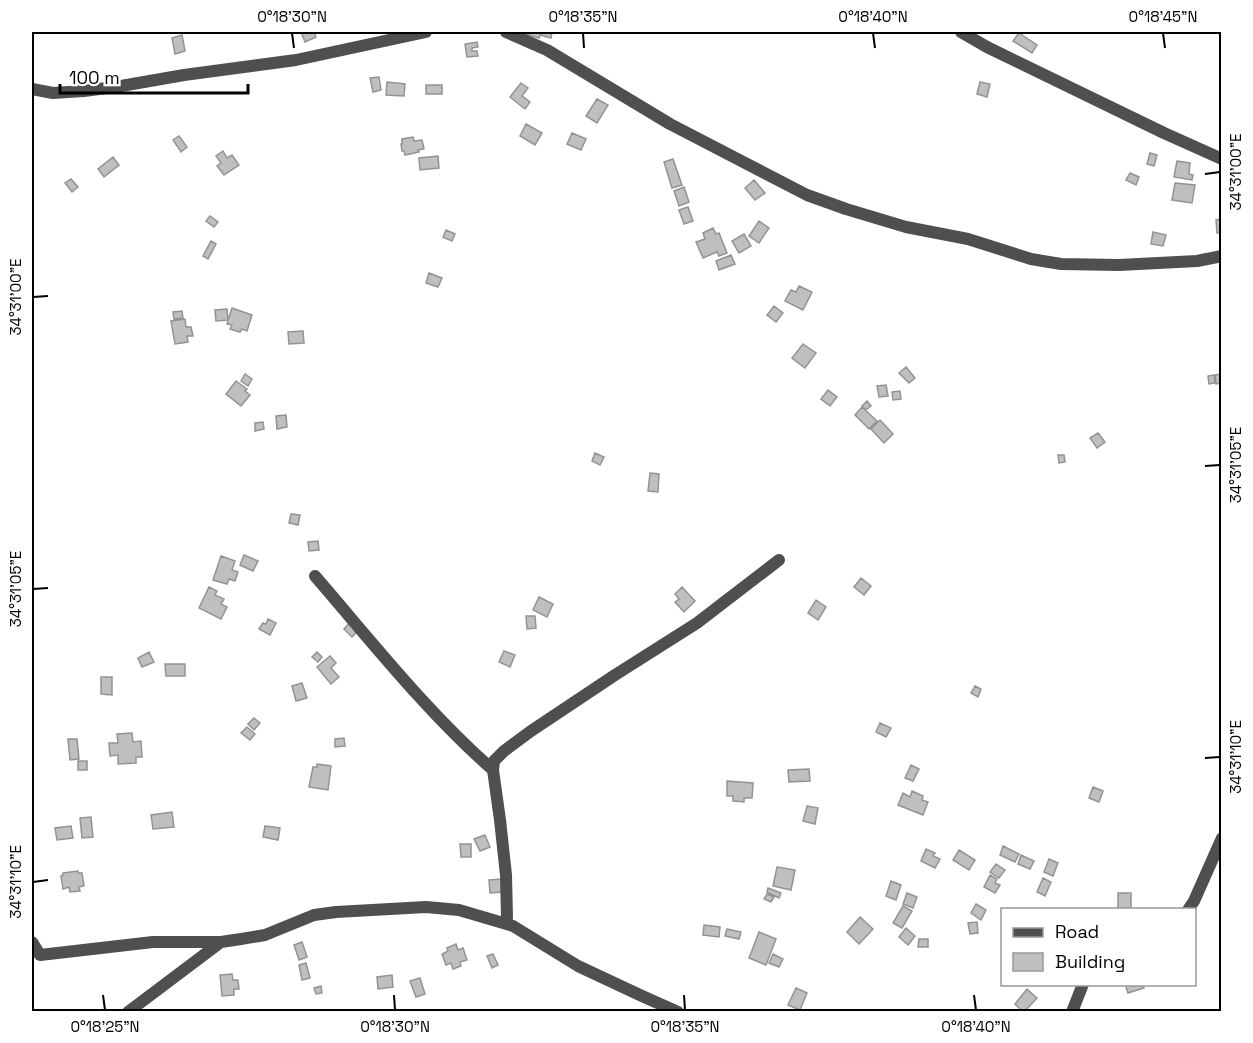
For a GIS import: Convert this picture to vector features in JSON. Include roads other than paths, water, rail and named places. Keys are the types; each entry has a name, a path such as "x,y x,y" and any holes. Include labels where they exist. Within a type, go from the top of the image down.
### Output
{"street":[{"path":"32,89 53,93 121,86 296,60 426,32"},
{"path":"506,32 547,50 670,124 807,195 846,209 906,226 968,239 1031,259 1060,264 1119,265 1197,261 1221,256"},
{"path":"961,32 987,47 1221,159"},
{"path":"504,923 507,918 506,875 493,770 494,760 531,731 697,623 779,560"},
{"path":"315,576 448,728 493,770"},
{"path":"1189,908 1199,891 1221,838"},
{"path":"32,942 40,955 153,942 221,942 266,935 314,915 336,912 426,907 459,910 513,926 578,966 678,1011"},
{"path":"128,1011 221,942"},
{"path":"1072,1011 1082,986"}]}
